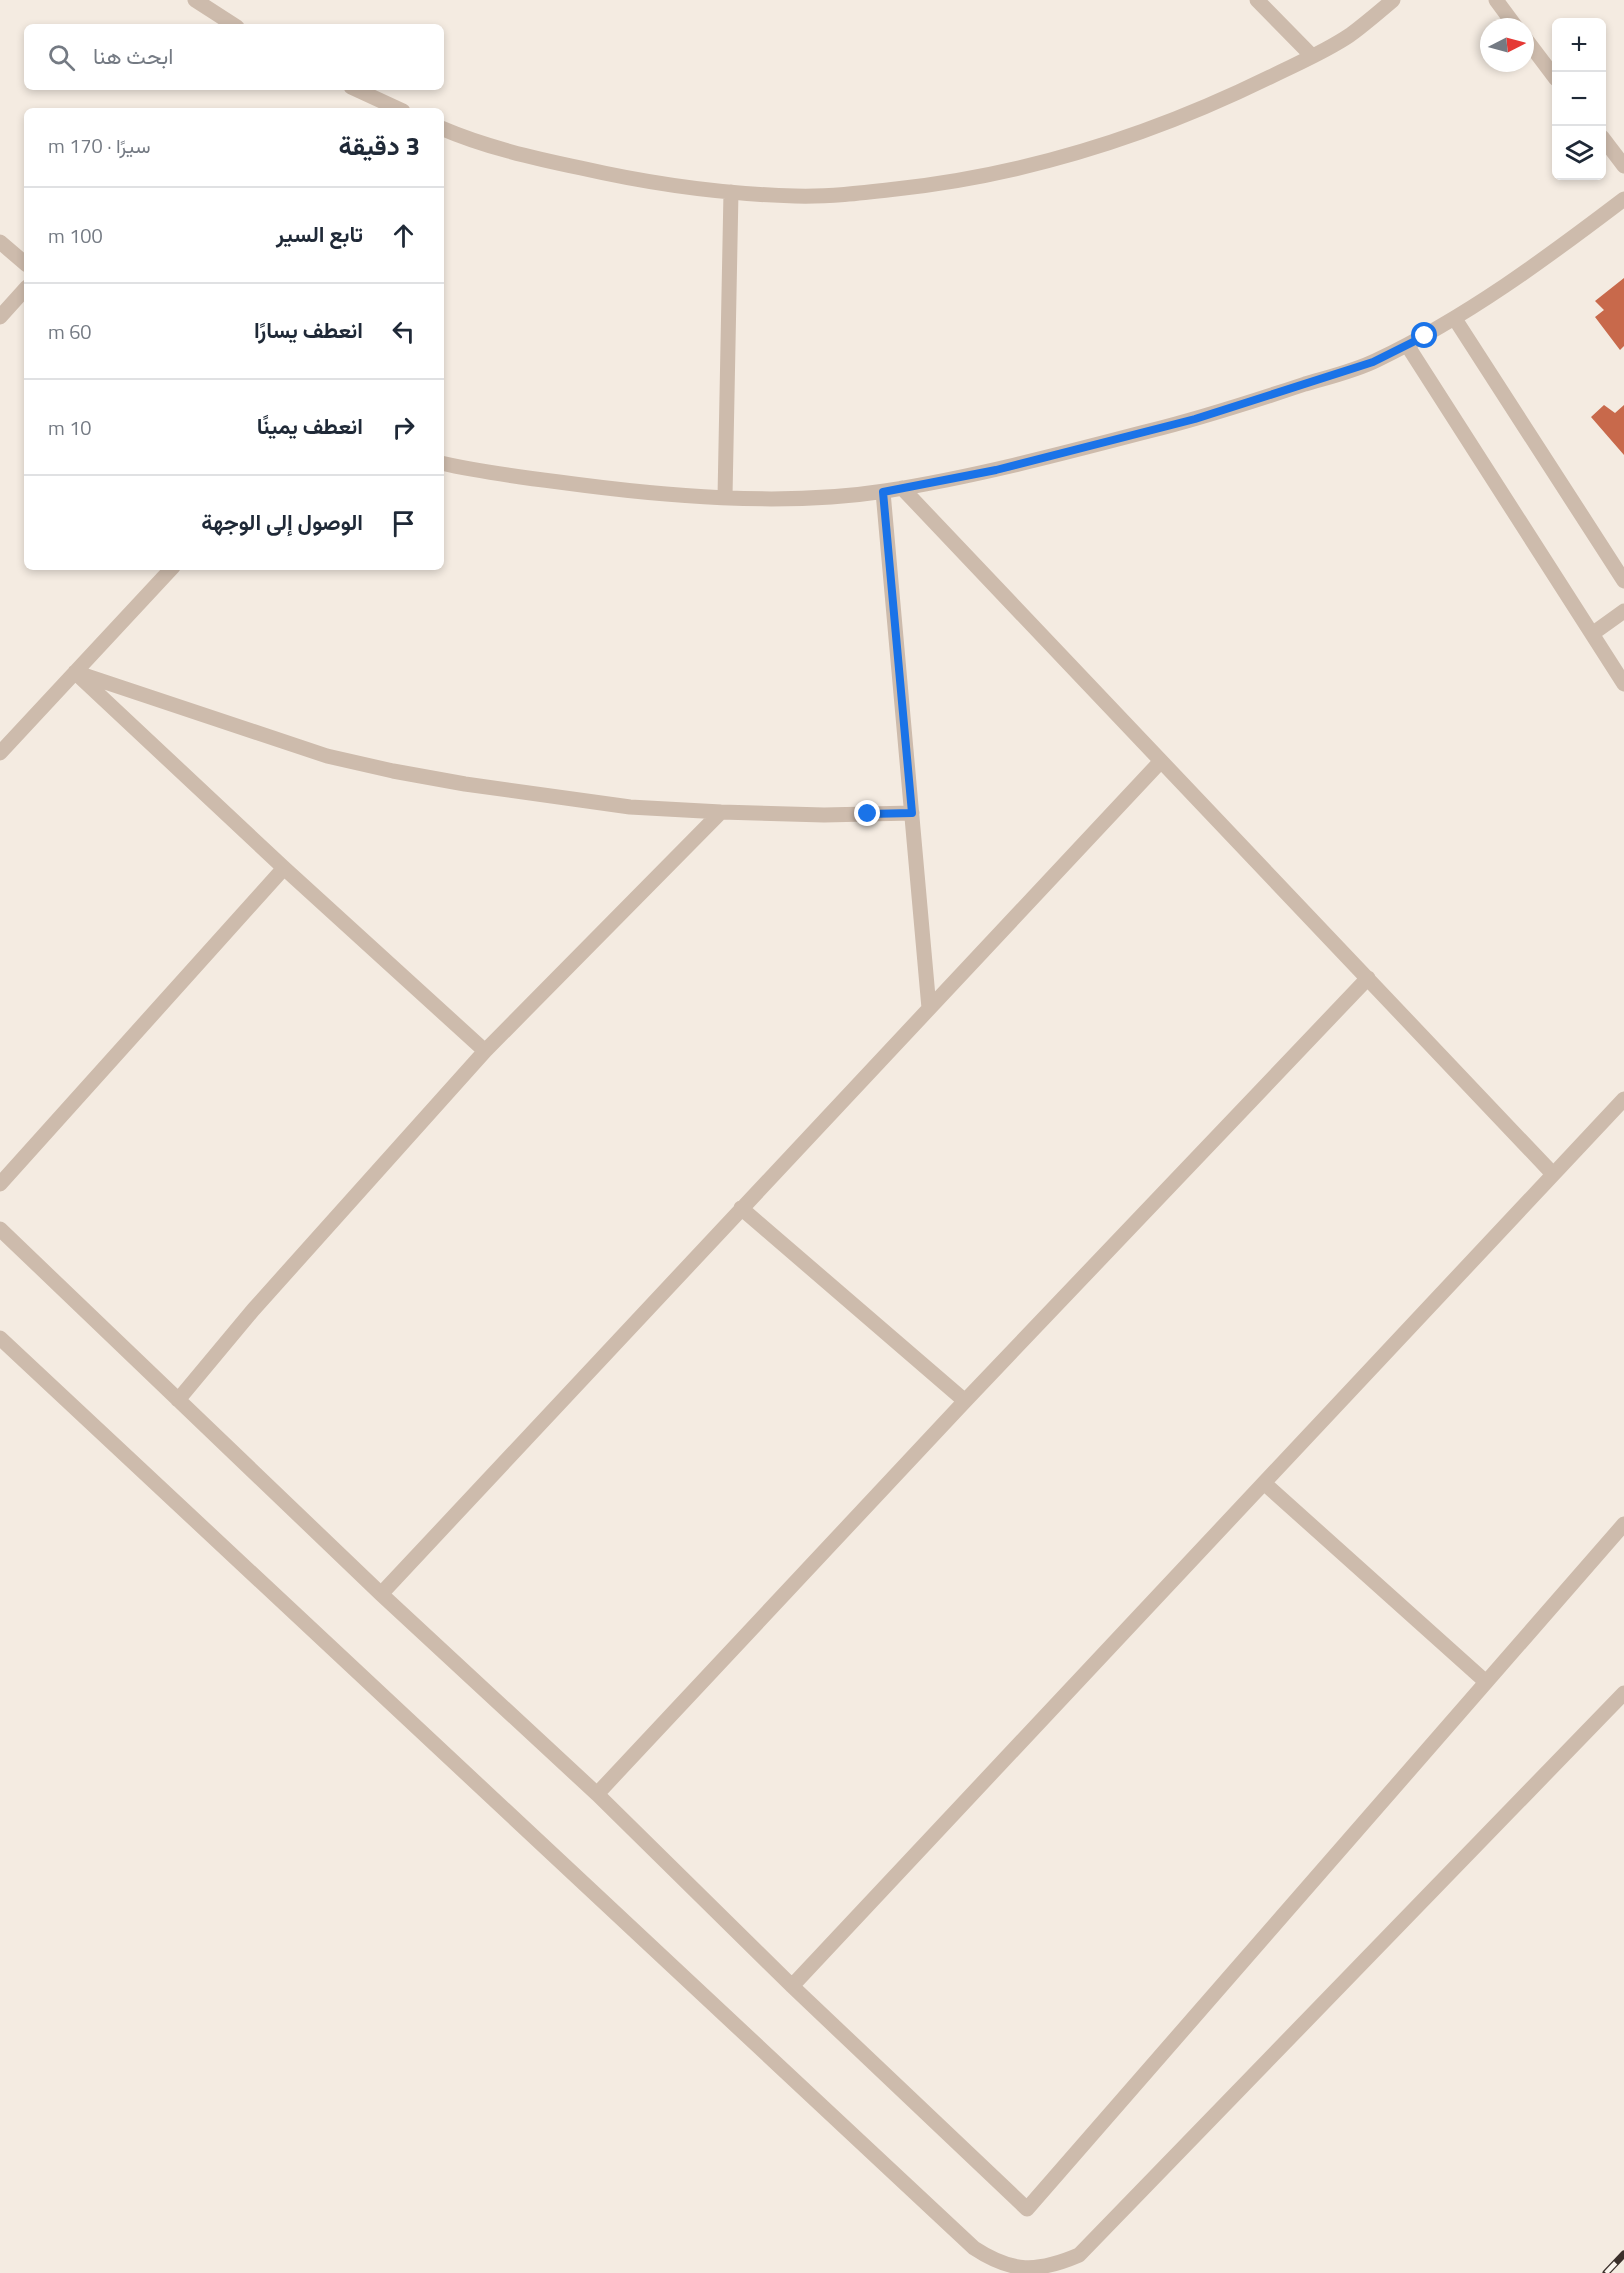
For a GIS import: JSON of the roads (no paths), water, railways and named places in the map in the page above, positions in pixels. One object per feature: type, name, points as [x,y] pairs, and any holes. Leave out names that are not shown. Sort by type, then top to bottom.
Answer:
[{"type":"street","points":[[195,0],[232,24]]},
{"type":"street","points":[[1257,0],[1312,56]]},
{"type":"street","points":[[444,129],[469,140],[547,161],[634,180],[731,192],[796,196],[853,194],[953,183],[1030,166],[1172,121],[1246,89],[1312,56],[1349,35],[1393,0]]},
{"type":"street","points":[[1496,0],[1509,18]]},
{"type":"street","points":[[1534,50],[1552,73]]},
{"type":"street","points":[[358,90],[396,108]]},
{"type":"street","points":[[1606,142],[1624,166]]},
{"type":"street","points":[[725,497],[731,192]]},
{"type":"street","points":[[444,464],[597,488],[725,497],[838,496],[883,492],[996,470],[1195,419],[1373,362],[1455,318],[1509,284],[1624,199]]},
{"type":"street","points":[[0,242],[24,262]]},
{"type":"street","points":[[0,317],[24,290]]},
{"type":"street","points":[[1455,318],[1624,581]]},
{"type":"street","points":[[1407,345],[1624,684]]},
{"type":"street","points":[[902,488],[1553,1174]]},
{"type":"street","points":[[883,492],[929,1008]]},
{"type":"street","points":[[0,753],[170,570]]},
{"type":"street","points":[[1592,634],[1624,611]]},
{"type":"street","points":[[75,672],[327,756],[393,771],[630,807],[824,815],[912,813]]},
{"type":"street","points":[[75,672],[284,868],[485,1051]]},
{"type":"street","points":[[381,1594],[1161,761]]},
{"type":"street","points":[[178,1400],[253,1310],[485,1051],[721,812]]},
{"type":"street","points":[[0,1184],[284,868]]},
{"type":"street","points":[[597,1794],[965,1401],[1368,978]]},
{"type":"street","points":[[792,1986],[1624,1099]]},
{"type":"street","points":[[741,1208],[965,1401]]},
{"type":"street","points":[[0,1229],[381,1594],[597,1794],[792,1986],[1027,2209],[1624,1524]]},
{"type":"street","points":[[0,1338],[974,2248],[992,2261],[1014,2270],[1036,2271],[1059,2266],[1079,2255],[1624,1693]]},
{"type":"street","points":[[1264,1483],[1486,1682]]},
{"type":"railway","points":[[1606,2273],[1624,2254]]}]
